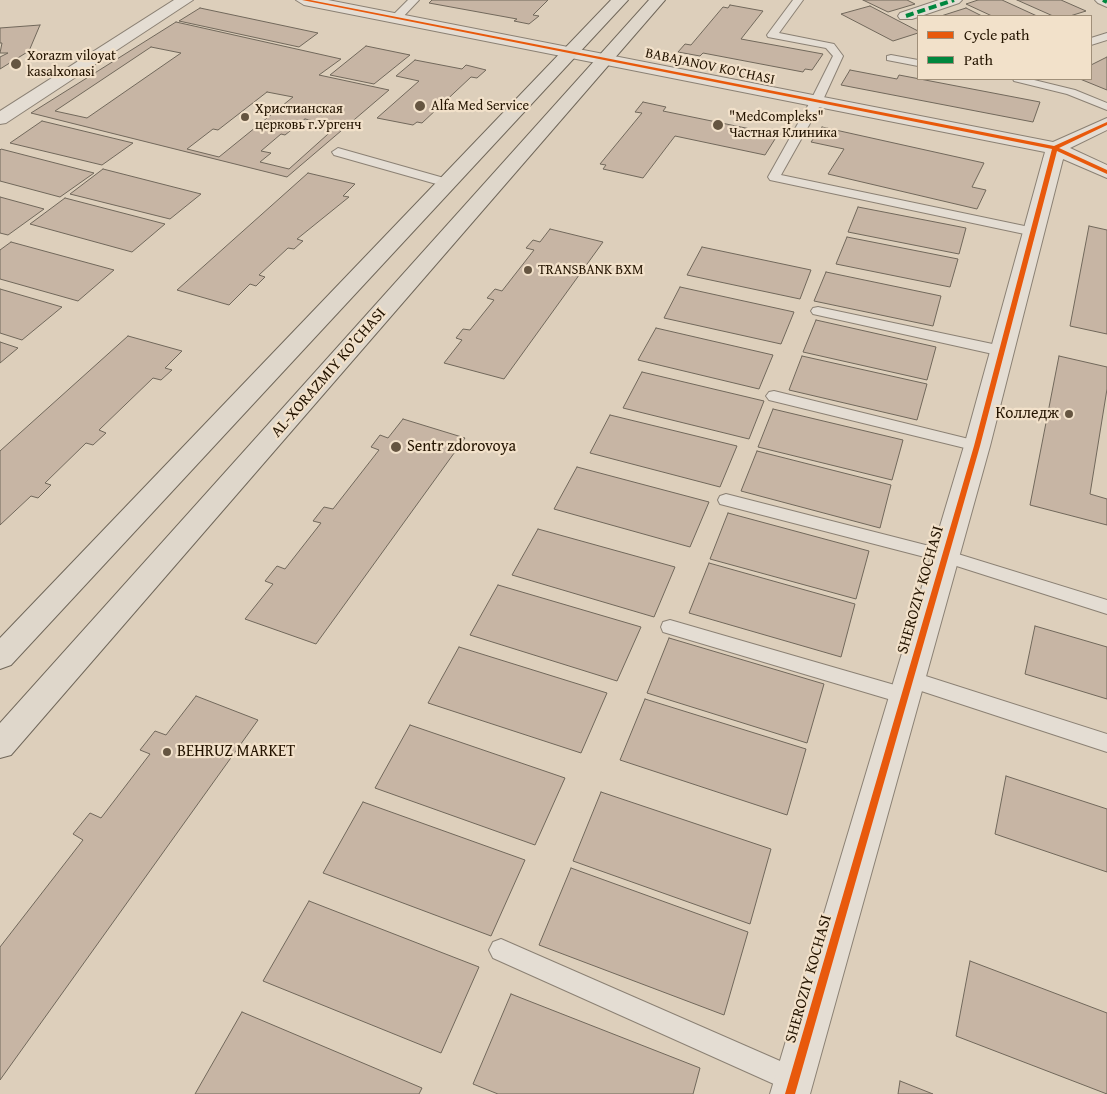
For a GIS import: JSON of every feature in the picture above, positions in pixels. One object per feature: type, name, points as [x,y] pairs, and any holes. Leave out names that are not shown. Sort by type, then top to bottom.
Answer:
[{"type":"main road","points":[[0,657],[620,0]]},
{"type":"main road","name":"AL-XORAZMIY KO’CHASI","points":[[0,745],[657,0]]},
{"type":"street","points":[[0,119],[185,0]]},
{"type":"street","name":"BABAJANOV KO'CHASI","points":[[304,0],[606,58],[816,102],[1054,153],[1107,172]]},
{"type":"street","points":[[906,16],[954,0]]},
{"type":"street","points":[[1103,0],[1107,2]]},
{"type":"street","points":[[1054,153],[1107,123]]},
{"type":"street","name":"SHEROZIY KOCHASI","points":[[792,1087],[977,446],[1054,153]]},
{"type":"lane","points":[[396,18],[414,0]]},
{"type":"lane","points":[[798,0],[772,35],[830,46],[838,56],[816,102],[774,176],[1034,232]]},
{"type":"lane","points":[[1092,42],[1107,36]]},
{"type":"lane","points":[[891,58],[917,63]]},
{"type":"lane","points":[[1022,80],[1072,92],[1107,107]]},
{"type":"lane","points":[[338,152],[447,183]]},
{"type":"lane","points":[[818,311],[1002,352]]},
{"type":"lane","points":[[774,396],[977,446]]},
{"type":"lane","points":[[726,500],[945,556],[1107,607]]},
{"type":"lane","points":[[670,627],[907,688],[1107,743]]},
{"type":"lane","points":[[500,950],[792,1087]]},
{"type":"building","points":[[432,0],[548,0],[533,15],[539,16],[529,24],[514,21],[517,19],[429,3]]},
{"type":"building","points":[[863,0],[907,0],[915,4],[888,12]]},
{"type":"building","points":[[978,0],[1002,0],[1035,15],[990,15],[966,4]]},
{"type":"building","points":[[1017,0],[1061,0],[1086,11],[1073,15],[1051,15]]},
{"type":"building","points":[[730,5],[763,11],[741,39],[823,54],[812,70],[805,69],[803,72],[703,53],[700,56],[678,52],[685,44],[691,45],[723,7],[728,8]]},
{"type":"building","points":[[870,6],[917,30],[917,33],[893,41],[841,14]]},
{"type":"building","points":[[200,8],[318,33],[299,47],[179,21]]},
{"type":"building","points":[[966,8],[980,15],[944,15]]},
{"type":"building","points":[[176,22],[341,59],[319,75],[389,90],[287,177],[31,113]]},
{"type":"building","points":[[40,25],[29,51],[0,69],[0,57],[8,53],[0,53],[2,43],[0,43],[0,28]]},
{"type":"building","points":[[366,46],[410,55],[374,84],[330,75]]},
{"type":"building","points":[[151,47],[181,53],[87,118],[55,111]]},
{"type":"building","points":[[1107,57],[1107,90],[1082,80],[1092,80],[1092,64]]},
{"type":"building","points":[[415,60],[462,69],[466,65],[486,70],[477,78],[471,77],[422,123],[417,122],[413,125],[377,118],[419,81],[396,76]]},
{"type":"building","points":[[850,70],[897,79],[899,75],[917,80],[1040,102],[1033,122],[841,85]]},
{"type":"building","points":[[267,92],[293,97],[219,157],[187,149],[213,129],[218,130]]},
{"type":"building","points":[[643,102],[666,107],[663,111],[770,133],[767,137],[775,139],[765,155],[675,136],[643,178],[603,169],[606,165],[600,164],[642,113],[635,112]]},
{"type":"building","points":[[305,119],[337,126],[289,169],[260,162],[271,153],[261,151],[281,134],[285,135]]},
{"type":"building","points":[[42,121],[133,143],[102,165],[10,143]]},
{"type":"building","points":[[822,127],[984,163],[972,187],[986,190],[977,209],[828,174],[844,149],[811,142]]},
{"type":"building","points":[[0,150],[94,173],[60,197],[0,181]]},
{"type":"building","points":[[103,169],[201,194],[170,219],[70,194]]},
{"type":"building","points":[[308,173],[355,184],[343,196],[349,197],[297,239],[303,241],[294,249],[288,248],[259,275],[265,277],[256,286],[250,284],[229,305],[177,290]]},
{"type":"building","points":[[0,197],[44,209],[8,235],[0,233]]},
{"type":"building","points":[[65,198],[165,224],[132,252],[30,224]]},
{"type":"building","points":[[858,207],[966,228],[959,254],[848,232]]},
{"type":"building","points":[[1089,226],[1107,230],[1107,334],[1070,326]]},
{"type":"building","points":[[550,229],[603,242],[504,379],[444,363],[462,340],[456,338],[463,329],[470,330],[494,300],[487,298],[495,289],[502,291],[534,250],[526,248],[533,240],[540,242]]},
{"type":"building","points":[[847,237],[958,259],[950,287],[836,264]]},
{"type":"building","points":[[11,242],[114,270],[78,301],[0,279],[0,250]]},
{"type":"building","points":[[702,247],[811,270],[800,299],[687,275]]},
{"type":"building","points":[[826,272],[941,296],[933,326],[814,301]]},
{"type":"building","points":[[680,287],[794,312],[781,344],[664,318]]},
{"type":"building","points":[[0,289],[62,307],[22,340],[0,333]]},
{"type":"building","points":[[816,320],[936,347],[927,380],[803,352]]},
{"type":"building","points":[[656,328],[773,355],[759,389],[638,360]]},
{"type":"building","points":[[128,336],[182,351],[165,368],[172,370],[161,380],[153,378],[99,430],[106,433],[93,445],[86,443],[45,483],[51,485],[38,498],[31,496],[0,525],[0,451]]},
{"type":"building","points":[[0,342],[18,348],[0,363]]},
{"type":"building","points":[[802,356],[927,384],[917,420],[789,390]]},
{"type":"building","points":[[1059,356],[1107,367],[1107,389],[1090,494],[1107,499],[1107,525],[1030,505]]},
{"type":"building","points":[[642,372],[764,401],[749,439],[623,408]]},
{"type":"building","points":[[773,409],[903,440],[892,480],[758,447]]},
{"type":"building","points":[[610,415],[737,446],[720,487],[590,453]]},
{"type":"building","points":[[403,419],[465,438],[316,644],[245,619],[273,584],[265,581],[277,566],[285,569],[321,523],[313,521],[324,507],[333,509],[379,450],[371,447],[380,435],[388,438]]},
{"type":"building","points":[[757,451],[891,485],[880,528],[741,491]]},
{"type":"building","points":[[577,467],[709,502],[690,547],[554,509]]},
{"type":"building","points":[[728,513],[869,551],[856,599],[710,559]]},
{"type":"building","points":[[538,529],[675,567],[654,617],[512,575]]},
{"type":"building","points":[[709,563],[855,604],[841,657],[689,613]]},
{"type":"building","points":[[498,585],[641,627],[617,681],[470,635]]},
{"type":"building","points":[[1035,626],[1107,647],[1107,699],[1025,674]]},
{"type":"building","points":[[669,638],[824,684],[807,743],[647,693]]},
{"type":"building","points":[[459,647],[607,693],[581,753],[428,703]]},
{"type":"building","points":[[196,696],[258,720],[0,1080],[0,947],[83,840],[73,834],[90,813],[101,818],[150,754],[140,750],[155,731],[166,735]]},
{"type":"building","points":[[645,699],[806,749],[787,815],[620,760]]},
{"type":"building","points":[[410,725],[565,778],[535,845],[375,788]]},
{"type":"building","points":[[1006,776],[1107,809],[1107,872],[995,834]]},
{"type":"building","points":[[601,792],[771,849],[750,924],[573,861]]},
{"type":"building","points":[[363,802],[525,860],[491,936],[323,873]]},
{"type":"building","points":[[571,868],[748,932],[724,1015],[539,945]]},
{"type":"building","points":[[309,901],[479,967],[441,1053],[263,981]]},
{"type":"building","points":[[970,961],[1107,1013],[1107,1094],[956,1036]]},
{"type":"building","points":[[511,994],[700,1068],[693,1094],[498,1094],[473,1084]]},
{"type":"building","points":[[242,1012],[422,1088],[419,1094],[195,1094]]},
{"type":"building","points":[[900,1081],[933,1094],[898,1094]]},
{"type":"marked path","points":[[906,16],[954,0]]},
{"type":"marked path","points":[[1103,0],[1107,2]]},
{"type":"cycle path","points":[[304,0],[1055,148],[1107,172]]},
{"type":"cycle path","points":[[790,1094],[977,446],[1055,148],[1107,123]]},
{"type":"place","name":"Xorazm viloyat kasalxonasi","points":[[16,64]]},
{"type":"place","name":"Alfa Med Service","points":[[420,106]]},
{"type":"place","name":"Христианская церковь г.Ургенч","points":[[245,117]]},
{"type":"place","name":"\"MedCompleks\" Частная Клиника","points":[[718,125]]},
{"type":"place","name":"TRANSBANK BXM","points":[[528,270]]},
{"type":"place","name":"Колледж","points":[[1069,414]]},
{"type":"place","name":"Sentr zdorovoya","points":[[396,447]]},
{"type":"place","name":"BEHRUZ MARKET","points":[[167,752]]}]
